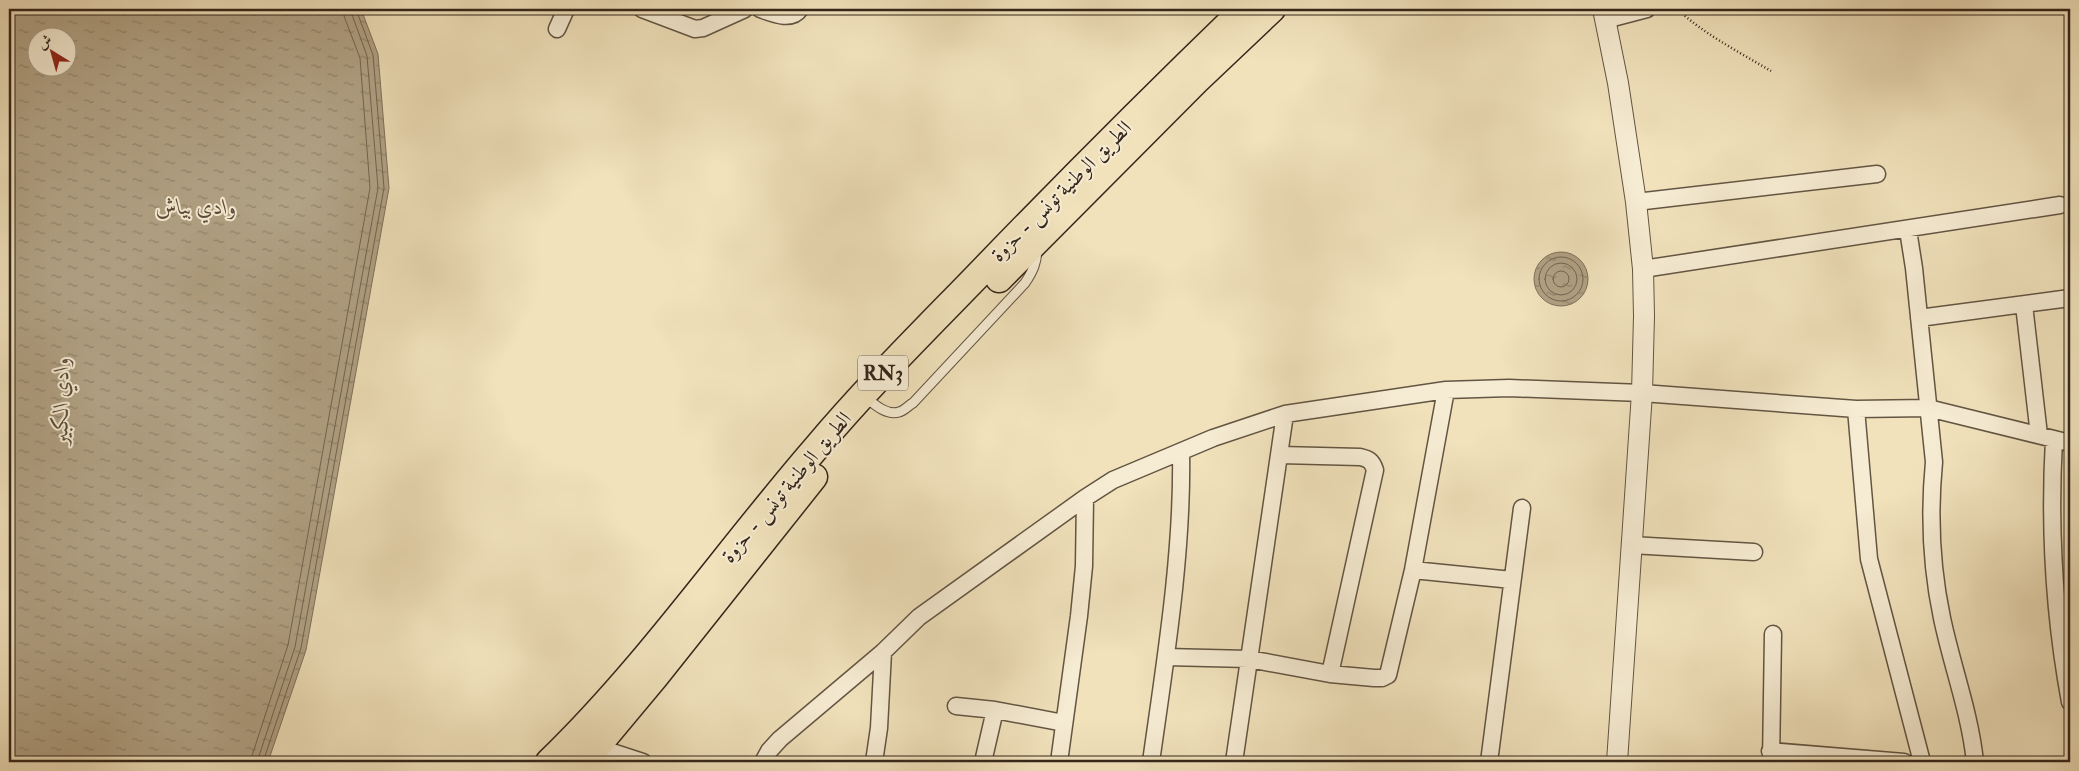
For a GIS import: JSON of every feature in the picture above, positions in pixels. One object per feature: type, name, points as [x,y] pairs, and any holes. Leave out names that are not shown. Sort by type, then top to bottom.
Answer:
[{"type":"main road","name":"الطريق الوطنية تونس - حزوة","points":[[549,762],[586,748],[638,667],[817,446],[917,362],[1037,241],[1086,178],[1244,9]]},
{"type":"main road","name":"الطريق الوطنية تونس - حزوة","points":[[870,401],[889,367],[1086,178],[1196,81],[1272,9]]},
{"type":"street","points":[[557,28],[566,9]]},
{"type":"street","points":[[642,9],[694,28],[703,28],[745,9]]},
{"type":"street","points":[[760,9],[777,15],[789,16],[796,14],[800,9]]},
{"type":"street","points":[[1617,762],[1642,393],[1644,316],[1643,269],[1636,202],[1618,83],[1604,14],[1648,9]]},
{"type":"street","points":[[1636,202],[1877,174]]},
{"type":"street","points":[[1643,269],[1908,230],[2060,205]]},
{"type":"street","points":[[1908,230],[1934,462],[1931,521],[1934,568],[1942,618],[1971,731],[1975,762]]},
{"type":"street","points":[[1919,318],[2070,298]]},
{"type":"street","points":[[2024,305],[2046,437],[2053,557],[2062,657],[2070,702]]},
{"type":"street","points":[[763,762],[769,751],[780,739],[884,652],[919,618],[1085,498],[1113,480],[1213,438],[1284,414],[1446,390],[1509,388],[1642,393],[1856,409],[1928,408],[2070,443]]},
{"type":"street","points":[[1166,657],[1249,659],[1330,674],[1382,678],[1388,675],[1413,570],[1446,390]]},
{"type":"street","points":[[1856,409],[1869,559],[1922,762]]},
{"type":"street","points":[[1234,762],[1280,455],[1284,414]]},
{"type":"street","points":[[1151,762],[1166,657],[1180,511],[1182,452]]},
{"type":"street","points":[[1280,455],[1360,457],[1368,459],[1373,464],[1375,470],[1330,674]]},
{"type":"street","points":[[1059,762],[1082,583],[1085,498]]},
{"type":"street","points":[[1489,762],[1522,508]]},
{"type":"street","points":[[1631,544],[1754,552]]},
{"type":"street","points":[[1413,570],[1512,580]]},
{"type":"street","points":[[1773,634],[1771,757],[1904,762]]},
{"type":"street","points":[[874,762],[879,728],[884,652]]},
{"type":"street","points":[[956,706],[995,710],[1064,722]]},
{"type":"street","points":[[983,762],[995,710]]},
{"type":"street","points":[[586,748],[643,762]]},
{"type":"path","points":[[1677,9],[1689,20],[1719,40],[1771,71]]},
{"type":"water","name":"وادي بياش","points":[[9,9],[361,9],[378,54],[389,188],[306,650],[268,762],[9,762]]},
{"type":"water","points":[[1556,252],[1566,252],[1576,256],[1584,264],[1588,279],[1584,294],[1576,302],[1566,306],[1556,306],[1546,302],[1538,294],[1534,284],[1534,274],[1538,264],[1546,256]]},
{"type":"water label","name":"وادي الكبير","points":[[60,401]]}]
